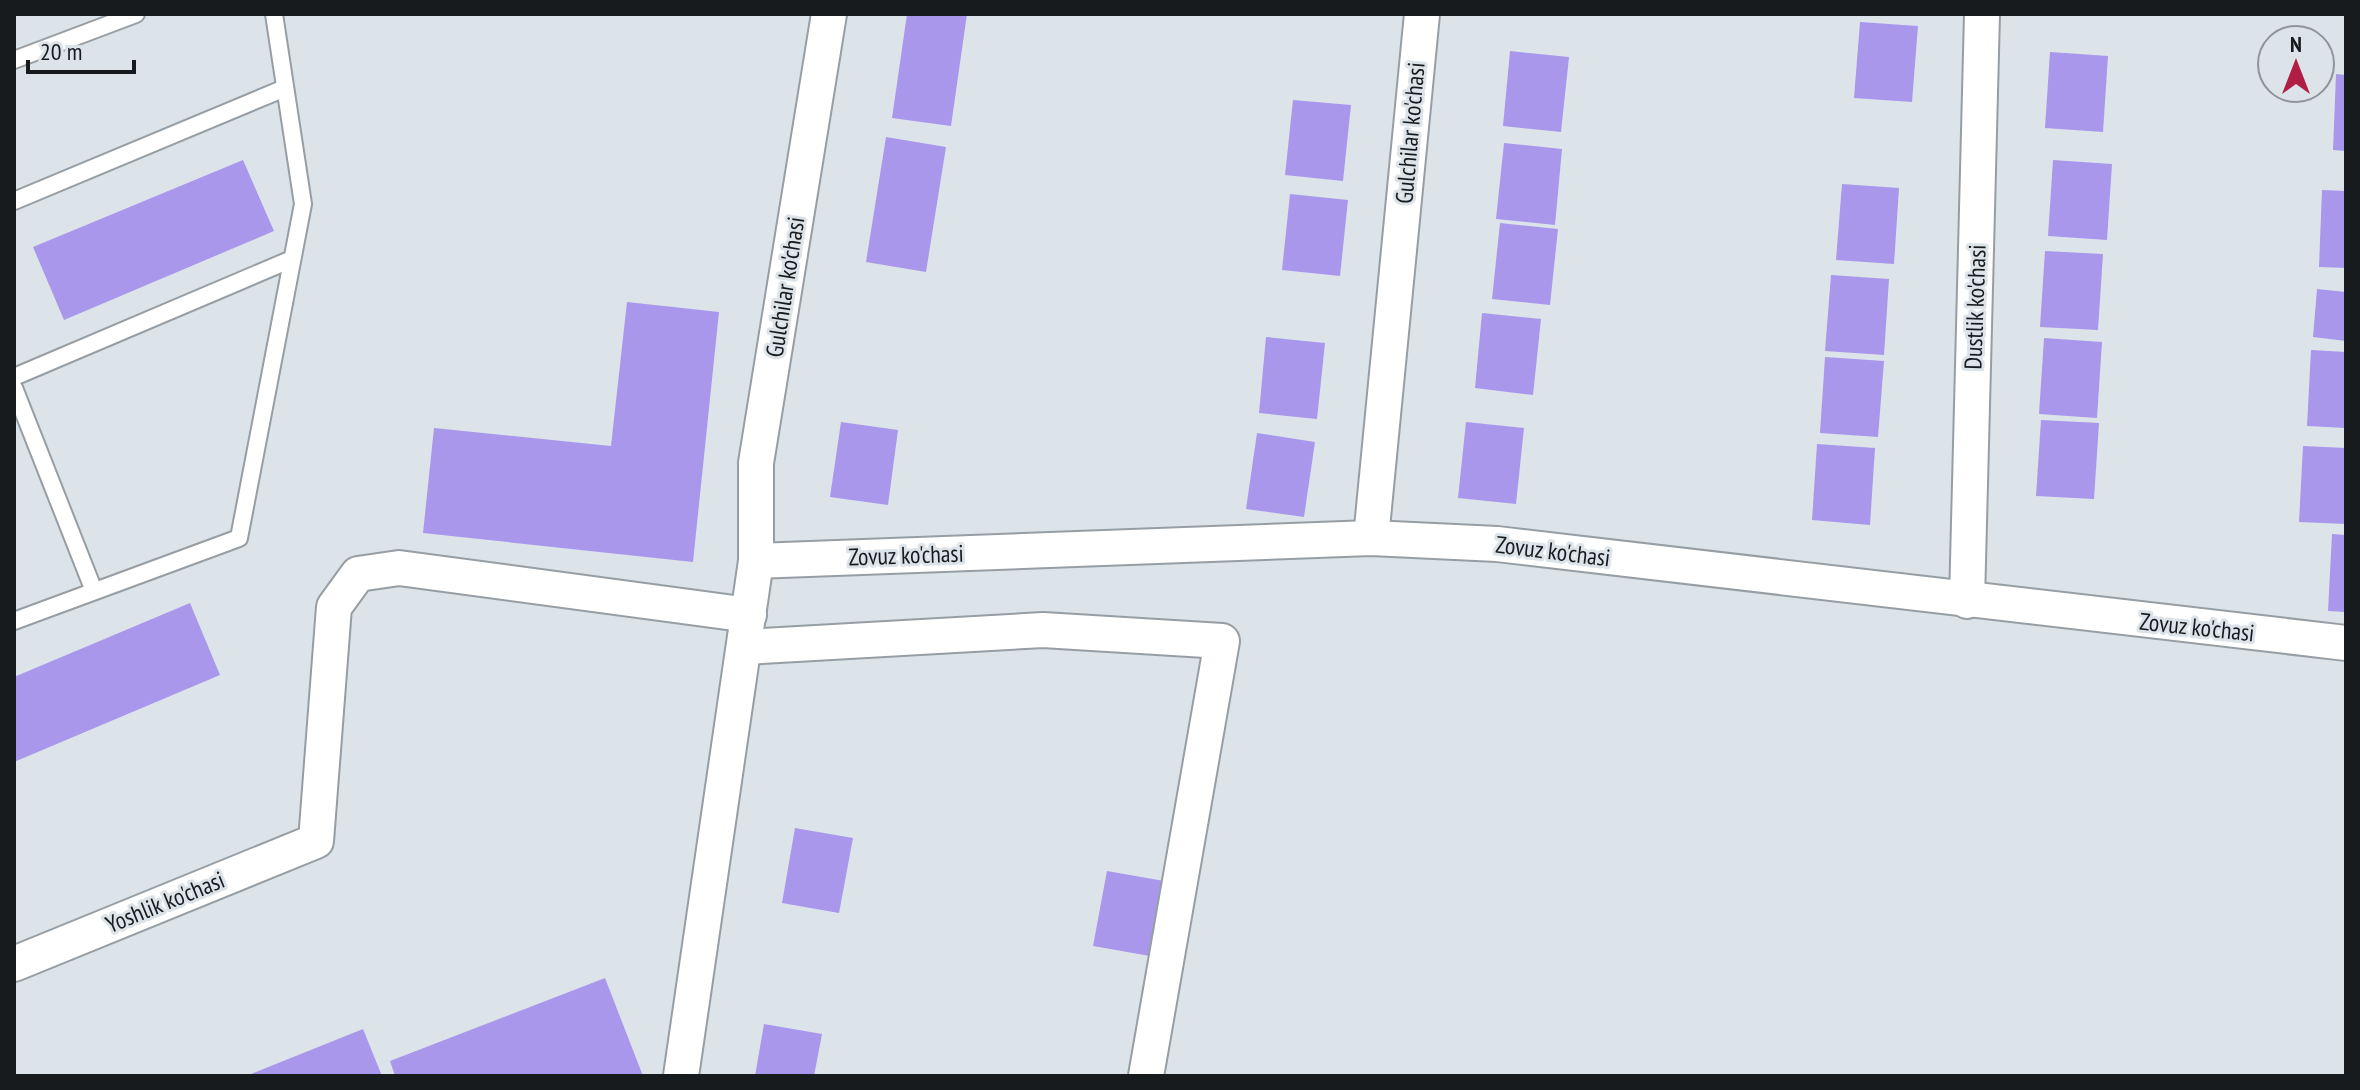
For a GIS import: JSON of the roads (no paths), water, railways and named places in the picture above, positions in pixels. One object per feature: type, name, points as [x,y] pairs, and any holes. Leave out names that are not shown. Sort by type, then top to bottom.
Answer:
[{"type":"street","name":"Gulchilar ko'chasi","points":[[681,1076],[756,561],[756,463],[829,14]]},
{"type":"street","name":"Gulchilar ko'chasi","points":[[1371,538],[1422,14]]},
{"type":"street","name":"Dustlik ko'chasi","points":[[1967,601],[1982,14]]},
{"type":"street","name":"Zovuz ko'chasi","points":[[756,561],[1371,538],[1497,544],[2346,643]]},
{"type":"street","name":"Yoshlik ko'chasi","points":[[14,964],[316,841],[334,607],[358,574],[399,568],[746,631]]},
{"type":"street","points":[[746,631],[1043,630],[1222,641],[1146,1076]]},
{"type":"lane","points":[[14,60],[136,14]]},
{"type":"lane","points":[[14,621],[239,538],[303,204],[274,14]]},
{"type":"lane","points":[[14,201],[285,88]]},
{"type":"lane","points":[[14,377],[292,259]]},
{"type":"lane","points":[[14,388],[94,591]]}]
